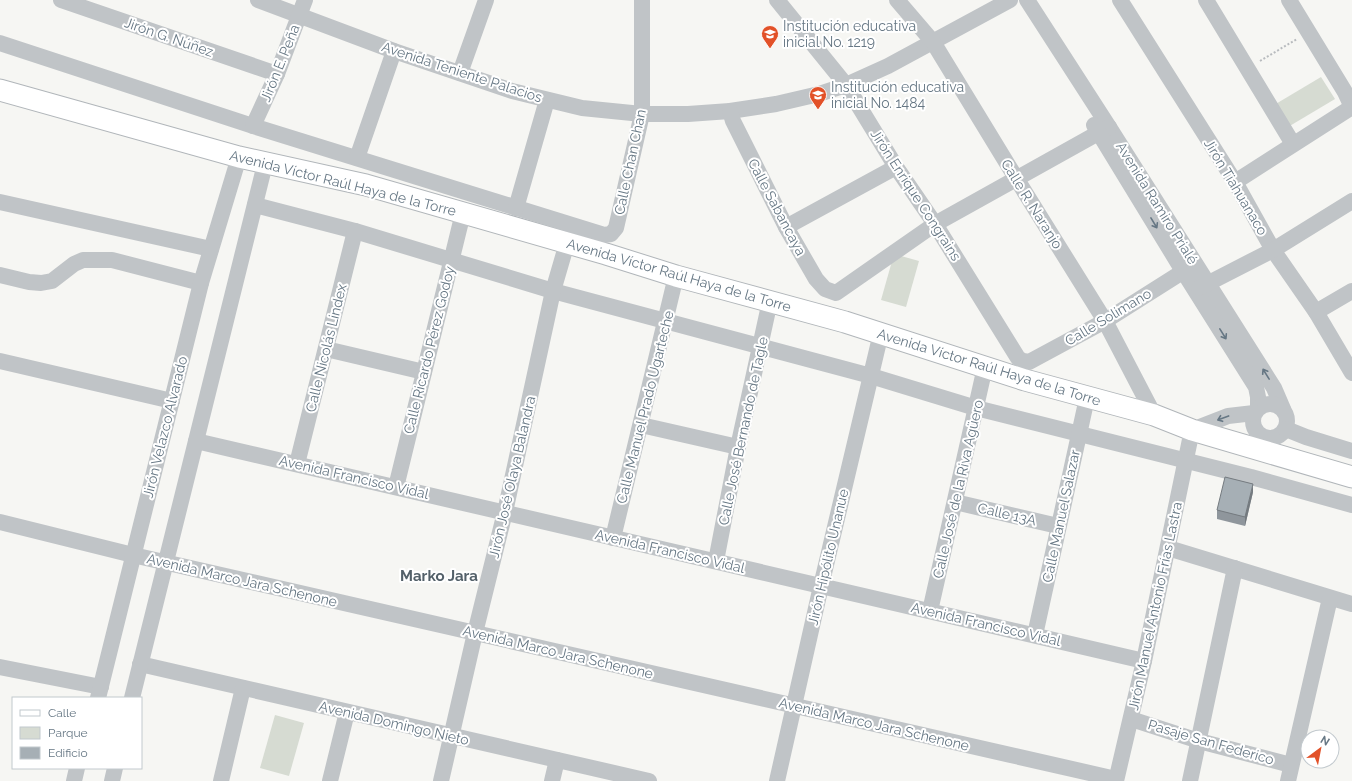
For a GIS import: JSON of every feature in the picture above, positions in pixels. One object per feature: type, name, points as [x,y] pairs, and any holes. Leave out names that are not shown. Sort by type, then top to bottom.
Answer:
[{"type":"main road","name":"Avenida Víctor Raúl Haya de la Torre","points":[[0,90],[265,164],[366,186],[567,243],[676,276],[846,322],[1087,398],[1154,415],[1192,430],[1253,423],[1275,455],[1352,477]]},
{"type":"street","name":"Jirón G. Núñez","points":[[62,0],[277,74]]},
{"type":"street","name":"Avenida Teniente Palacios","points":[[258,0],[394,51],[512,91],[582,108],[642,114],[688,114],[730,111],[776,104],[819,94],[846,85],[888,66],[1010,0]]},
{"type":"street","name":"Jirón E. Peña","points":[[253,126],[277,74],[304,0]]},
{"type":"street","points":[[460,73],[486,0]]},
{"type":"street","name":"Calle Chan Chan","points":[[516,208],[604,235],[611,234],[616,228],[642,114],[642,0]]},
{"type":"street","name":"Jirón Enrique Congrains","points":[[778,0],[846,85],[896,167],[935,224],[1018,358]]},
{"type":"street","name":"Calle R. Naranjo","points":[[897,0],[933,42],[1105,321],[1154,415]]},
{"type":"street","name":"Avenida Ramiro Prialé","points":[[1015,0],[1104,130]]},
{"type":"street","name":"Avenida Ramiro Prialé","points":[[1027,0],[1104,130],[1189,268],[1274,388],[1287,415],[1288,422],[1284,431]]},
{"type":"street","name":"Jirón Tiahuanaco","points":[[1120,0],[1234,182],[1273,250],[1316,312],[1352,373]]},
{"type":"street","points":[[1206,0],[1293,144]]},
{"type":"street","points":[[1234,182],[1352,107],[1348,90],[1289,0]]},
{"type":"street","points":[[0,43],[253,126],[516,208],[547,100]]},
{"type":"street","points":[[357,158],[394,51]]},
{"type":"street","name":"Calle Sabancaya","points":[[730,111],[733,121],[786,227],[816,279],[825,289],[836,293],[935,224]]},
{"type":"street","points":[[935,224],[1104,130]]},
{"type":"street","name":"Jirón Velazco Alvarado","points":[[99,693],[201,283],[239,157]]},
{"type":"street","points":[[132,697],[265,164]]},
{"type":"street","points":[[786,227],[896,167]]},
{"type":"street","points":[[1202,286],[1273,250],[1352,201]]},
{"type":"street","points":[[0,202],[211,249]]},
{"type":"street","points":[[255,204],[355,231],[553,291],[871,376],[976,408],[1186,460],[1352,505]]},
{"type":"street","name":"Calle Ricardo Pérez Godoy","points":[[396,487],[463,213]]},
{"type":"street","name":"Calle Nicolás Lindex","points":[[297,464],[355,231]]},
{"type":"street","name":"Jirón José Olaya Balandra","points":[[442,781],[474,633],[505,512],[553,291],[567,243]]},
{"type":"street","points":[[0,275],[29,282],[42,283],[52,281],[69,267],[83,260],[112,260],[201,283]]},
{"type":"street","name":"Calle Solimano","points":[[1018,358],[1029,362],[1105,321],[1189,268]]},
{"type":"street","name":"Calle Manuel Prado Ugarteche","points":[[613,538],[676,276]]},
{"type":"street","name":"Avenida Ramiro Prialé","points":[[1202,286],[1256,387],[1258,396],[1253,423]]},
{"type":"street","points":[[1316,312],[1352,291]]},
{"type":"street","name":"Calle José Bernando de Tagle","points":[[716,562],[738,447],[770,302]]},
{"type":"street","name":"Jirón Hipólito Unanue","points":[[777,781],[821,586],[881,333]]},
{"type":"street","points":[[326,349],[424,372]]},
{"type":"street","points":[[0,361],[172,402]]},
{"type":"street","name":"Calle José de la Riva Agüero","points":[[930,611],[985,367]]},
{"type":"street","name":"Calle Manuel Salazar","points":[[1035,635],[1087,398]]},
{"type":"street","points":[[1253,423],[1264,404],[1271,403],[1278,405],[1283,409]]},
{"type":"street","points":[[1192,430],[1228,416],[1253,423]]},
{"type":"street","points":[[1253,423],[1257,432],[1262,436],[1269,438],[1276,437],[1284,431]]},
{"type":"street","points":[[641,425],[738,447]]},
{"type":"street","name":"Jirón Manuel Antonio Frías Lastra","points":[[1116,780],[1144,661],[1192,430]]},
{"type":"street","points":[[1284,431],[1352,451]]},
{"type":"street","points":[[1275,455],[1284,431]]},
{"type":"street","name":"Avenida Francisco Vidal","points":[[196,440],[1144,661]]},
{"type":"street","name":"Calle 13A","points":[[955,502],[1058,526]]},
{"type":"street","name":"Avenida Marco Jara Schenone","points":[[0,522],[133,555],[1116,780]]},
{"type":"street","points":[[1168,548],[1352,604]]},
{"type":"street","points":[[1190,781],[1235,568]]},
{"type":"street","points":[[1288,781],[1330,598]]},
{"type":"street","name":"Avenida Domingo Nieto","points":[[140,664],[649,781]]},
{"type":"street","points":[[0,667],[99,693]]},
{"type":"street","points":[[220,781],[243,688]]},
{"type":"street","points":[[330,781],[347,712]]},
{"type":"street","name":"Pasaje San Federico","points":[[1131,719],[1199,741],[1291,765]]},
{"type":"street","points":[[552,781],[557,760]]},
{"type":"street","points":[[74,781],[77,769]]},
{"type":"street","points":[[112,781],[115,769]]},
{"type":"path","points":[[1248,68],[1309,32]]},
{"type":"green space","points":[[1321,77],[1335,99],[1288,127],[1274,105]]},
{"type":"green space","points":[[894,254],[919,261],[906,307],[881,300]]},
{"type":"green space","points":[[275,715],[304,723],[289,776],[260,768]]},
{"type":"building","points":[[1225,477],[1253,484],[1245,517],[1217,510]]},
{"type":"place","name":"Institución educativa inicial No. 1219","points":[[770,49]]},
{"type":"place","name":"Institución educativa inicial No. 1484","points":[[818,110]]},
{"type":"district","name":"Marko Jara","points":[[439,576]]}]
